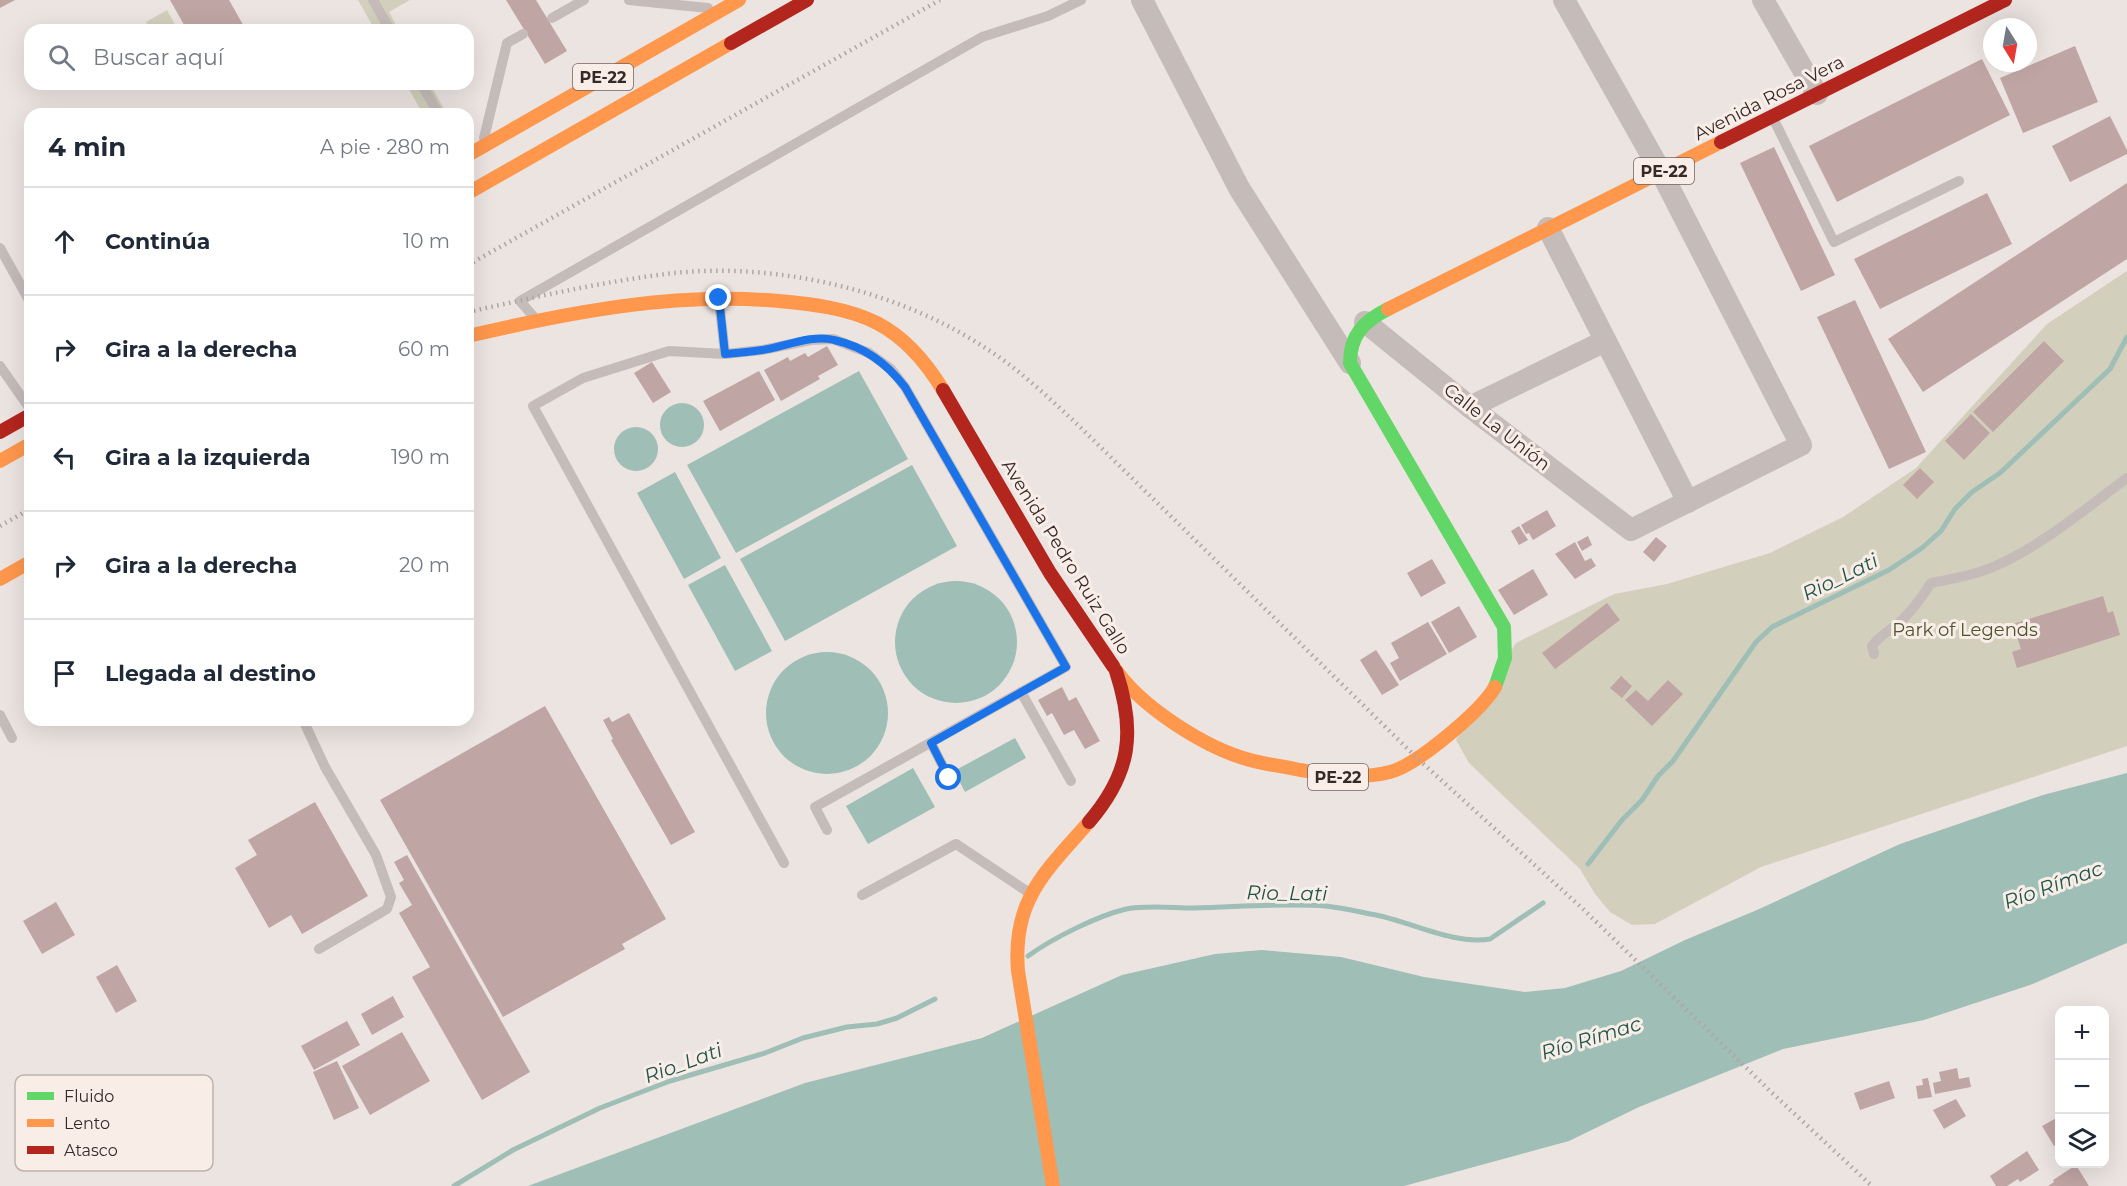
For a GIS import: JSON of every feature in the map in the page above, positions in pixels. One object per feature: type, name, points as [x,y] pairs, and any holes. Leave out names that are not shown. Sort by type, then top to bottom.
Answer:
[{"type":"main road","name":"PE-22","points":[[474,152],[739,0]]},
{"type":"main road","points":[[474,191],[807,0]]},
{"type":"main road","name":"Avenida Rosa Vera","points":[[1365,322],[2005,0]]},
{"type":"main road","name":"Avenida Pedro Ruiz Gallo","points":[[474,335],[564,314],[639,302],[719,298],[777,300],[840,310],[877,323],[907,343],[938,380],[1050,573],[1116,671],[1146,702],[1203,741],[1249,759],[1347,778],[1380,775],[1418,759],[1476,711],[1491,695],[1503,674],[1506,639],[1504,627],[1350,363]]},
{"type":"main road","points":[[1350,363],[1351,342],[1365,322]]},
{"type":"main road","points":[[0,432],[24,418]]},
{"type":"main road","points":[[0,461],[24,447]]},
{"type":"main road","points":[[0,579],[24,565]]},
{"type":"main road","points":[[1053,1186],[1017,964],[1017,942],[1024,910],[1031,894],[1041,878],[1108,798],[1122,769],[1128,738],[1128,721],[1126,704],[1116,671]]},
{"type":"street","points":[[1142,0],[1239,188],[1350,363]]},
{"type":"street","points":[[1548,228],[1688,502],[1801,445],[1661,172],[1564,0]]},
{"type":"street","points":[[1763,0],[1817,94]]},
{"type":"street","name":"Calle La Unión","points":[[1365,322],[1631,530],[1688,502]]},
{"type":"street","points":[[1470,406],[1605,341]]},
{"type":"lane","points":[[373,0],[387,24]]},
{"type":"lane","points":[[552,18],[584,0]]},
{"type":"lane","points":[[629,0],[723,9]]},
{"type":"lane","points":[[536,320],[520,301],[982,37],[1048,16],[1081,0]]},
{"type":"lane","points":[[482,147],[507,43],[524,34]]},
{"type":"lane","points":[[425,90],[435,108]]},
{"type":"lane","points":[[1772,117],[1834,242],[1959,181]]},
{"type":"lane","points":[[0,248],[24,291]]},
{"type":"lane","points":[[719,298],[725,354]]},
{"type":"lane","points":[[784,863],[534,406],[583,378],[669,351],[725,354],[762,350],[811,340],[833,339],[869,353],[891,369],[916,405],[1066,667],[815,807],[827,830]]},
{"type":"lane","points":[[0,366],[24,400]]},
{"type":"lane","points":[[1874,654],[1872,646],[1878,638],[1900,622],[1916,606],[1931,583],[1992,567],[2012,557],[2056,531],[2127,478]]},
{"type":"lane","points":[[1021,693],[1071,781]]},
{"type":"lane","points":[[0,715],[12,738]]},
{"type":"lane","points":[[306,726],[325,767],[376,855],[391,897],[387,909],[319,949]]},
{"type":"lane","points":[[931,743],[949,778]]},
{"type":"lane","points":[[862,895],[956,844],[1031,894]]},
{"type":"green space","points":[[358,0],[410,0],[389,12],[396,24],[372,24]]},
{"type":"green space","points":[[167,10],[175,24],[147,24],[146,22]]},
{"type":"green space","points":[[409,90],[433,90],[444,108],[420,108]]},
{"type":"green space","name":"Park of Legends","points":[[2127,271],[2127,746],[1761,867],[1655,924],[1632,925],[1610,912],[1595,894],[1580,869],[1469,763],[1456,740],[1516,643],[1614,594],[1667,584],[1770,553],[1843,517],[1916,468],[2047,324]]},
{"type":"water","points":[[859,371],[908,459],[736,553],[687,465]]},
{"type":"water","points":[[682,403],[698,409],[704,425],[698,441],[682,447],[666,441],[660,425],[666,409]]},
{"type":"water","points":[[636,427],[652,433],[658,449],[652,465],[636,471],[620,465],[614,449],[620,433]]},
{"type":"water","points":[[912,465],[957,546],[785,641],[740,559]]},
{"type":"water","points":[[675,472],[721,558],[684,579],[637,493]]},
{"type":"water","points":[[725,565],[772,651],[735,671],[688,585]]},
{"type":"water","points":[[956,581],[979,586],[990,591],[999,599],[1007,608],[1012,619],[1017,642],[1012,665],[1007,676],[999,685],[990,693],[979,698],[956,703],[933,698],[922,693],[913,685],[905,676],[900,665],[895,642],[900,619],[905,608],[913,599],[922,591],[933,586]]},
{"type":"water","points":[[827,652],[850,657],[861,662],[870,670],[878,679],[883,690],[888,713],[883,736],[878,747],[870,756],[861,764],[850,769],[827,774],[804,769],[793,764],[784,756],[776,747],[771,736],[766,713],[771,690],[776,679],[784,670],[793,662],[804,657]]},
{"type":"water","points":[[1015,738],[1026,758],[965,792],[954,771]]},
{"type":"water","points":[[913,768],[935,807],[868,844],[846,806]]},
{"type":"water","name":"Río Rímac","points":[[2127,773],[2127,943],[2030,985],[1924,1020],[1783,1049],[1639,1107],[1569,1141],[1404,1186],[528,1186],[805,1083],[982,1038],[1122,975],[1215,954],[1262,950],[1341,957],[1424,977],[1525,992],[1565,988],[1621,971],[1900,844],[2043,795]]},
{"type":"building","points":[[0,0],[15,0],[0,8]]},
{"type":"building","points":[[170,0],[229,0],[243,24],[184,24]]},
{"type":"building","points":[[506,0],[536,0],[567,51],[545,64]]},
{"type":"building","points":[[2075,46],[2098,102],[2023,133],[2000,78],[2014,72],[2037,72],[2037,62]]},
{"type":"building","points":[[1982,59],[1983,72],[1988,72],[2010,115],[1837,202],[1809,146]]},
{"type":"building","points":[[2110,116],[2127,154],[2070,182],[2052,146]]},
{"type":"building","points":[[1774,147],[1835,275],[1801,291],[1740,163]]},
{"type":"building","points":[[2127,183],[2127,259],[1923,392],[1888,339]]},
{"type":"building","points":[[1987,193],[2012,244],[1880,309],[1854,259]]},
{"type":"building","points":[[1855,300],[1926,452],[1889,469],[1817,317]]},
{"type":"building","points":[[2044,341],[2064,361],[1993,432],[1973,412]]},
{"type":"building","points":[[827,346],[838,365],[818,376],[820,379],[781,401],[764,370],[788,357],[790,361],[805,353],[808,357]]},
{"type":"building","points":[[652,362],[671,392],[653,403],[634,373]]},
{"type":"building","points":[[759,371],[775,400],[720,431],[703,401]]},
{"type":"building","points":[[1971,414],[1990,433],[1964,460],[1945,441]]},
{"type":"building","points":[[1920,468],[1934,482],[1917,499],[1903,485]]},
{"type":"building","points":[[1547,510],[1556,526],[1533,540],[1521,525]]},
{"type":"building","points":[[1519,526],[1528,540],[1519,545],[1511,531]]},
{"type":"building","points":[[1588,536],[1592,545],[1582,551],[1577,542]]},
{"type":"building","points":[[1656,537],[1667,546],[1654,562],[1643,552]]},
{"type":"building","points":[[1575,542],[1585,561],[1591,558],[1596,566],[1575,579],[1555,554]]},
{"type":"building","points":[[1432,559],[1446,583],[1421,597],[1407,573]]},
{"type":"building","points":[[1533,569],[1548,595],[1514,615],[1498,590]]},
{"type":"building","points":[[2103,596],[2108,613],[2113,611],[2120,635],[2017,668],[2012,652],[2021,649],[2013,624]]},
{"type":"building","points":[[1607,603],[1620,620],[1555,669],[1542,653]]},
{"type":"building","points":[[1459,606],[1477,637],[1449,653],[1431,622]]},
{"type":"building","points":[[1428,622],[1447,654],[1400,681],[1390,663],[1399,658],[1391,643]]},
{"type":"building","points":[[1376,650],[1399,685],[1382,695],[1360,660]]},
{"type":"building","points":[[1621,676],[1632,686],[1622,698],[1610,688]]},
{"type":"building","points":[[1668,680],[1683,694],[1652,726],[1625,700],[1636,690],[1648,701]]},
{"type":"building","points":[[1062,687],[1069,701],[1076,697],[1100,741],[1085,749],[1074,730],[1064,735],[1052,713],[1047,716],[1038,700]]},
{"type":"building","points":[[545,706],[666,919],[622,944],[625,949],[503,1017],[380,800]]},
{"type":"building","points":[[629,713],[695,832],[671,845],[611,740],[613,739],[603,720],[609,717],[612,722]]},
{"type":"building","points":[[315,802],[368,896],[302,934],[291,915],[269,928],[235,868],[257,855],[248,840]]},
{"type":"building","points":[[407,855],[530,1072],[482,1100],[412,977],[430,967],[399,913],[412,905],[399,883],[404,880],[394,862]]},
{"type":"building","points":[[56,902],[75,935],[42,954],[23,921]]},
{"type":"building","points":[[117,965],[137,1001],[116,1013],[96,977]]},
{"type":"building","points":[[393,996],[404,1017],[372,1035],[361,1014]]},
{"type":"building","points":[[347,1021],[360,1045],[314,1070],[301,1046]]},
{"type":"building","points":[[402,1032],[430,1081],[370,1115],[342,1066]]},
{"type":"building","points":[[337,1061],[359,1108],[334,1120],[313,1072]]},
{"type":"building","points":[[1957,1068],[1959,1079],[1969,1077],[1971,1087],[1935,1094],[1933,1083],[1941,1081],[1939,1072]]},
{"type":"building","points":[[1928,1078],[1932,1097],[1918,1099],[1916,1086],[1923,1085],[1922,1079]]},
{"type":"building","points":[[1889,1081],[1895,1098],[1860,1110],[1854,1093]]},
{"type":"building","points":[[1956,1099],[1966,1116],[1944,1129],[1933,1110]]},
{"type":"building","points":[[2055,1119],[2055,1146],[2054,1146],[2042,1126]]},
{"type":"building","points":[[2027,1151],[2039,1170],[2020,1182],[2018,1179],[2007,1186],[1996,1186],[1990,1176]]},
{"type":"building","points":[[2071,1168],[2078,1168],[2089,1186],[2048,1186],[2054,1182],[2053,1180]]},
{"type":"waterway","name":"Rio_Lati","points":[[1588,864],[1622,820],[1642,800],[1658,776],[1673,761],[1756,642],[1772,627],[1889,570],[1922,548],[1941,531],[1955,509],[1972,492],[2000,473],[2110,369],[2127,337]]},
{"type":"waterway","name":"Rio_Lati","points":[[1028,956],[1089,922],[1114,912],[1134,908],[1326,906],[1389,918],[1447,936],[1476,940],[1490,939],[1543,903]]},
{"type":"waterway","name":"Rio_Lati","points":[[454,1186],[513,1150],[600,1108],[670,1081],[765,1053],[803,1038],[897,1018],[935,999]]},
{"type":"railway","points":[[474,262],[940,0]]},
{"type":"railway","points":[[474,311],[648,276],[714,271],[755,272],[837,285],[877,297],[916,311],[987,349],[1023,375],[1078,425],[1418,759],[1583,909],[1769,1090],[1872,1186]]},
{"type":"railway","points":[[0,526],[24,512]]},
{"type":"traffic: fast","points":[[1388,309],[1365,324],[1360,330],[1353,344],[1350,363],[1504,627],[1505,658],[1495,687]]},
{"type":"traffic: slow","points":[[474,152],[739,0]]},
{"type":"traffic: slow","points":[[474,190],[731,43]]},
{"type":"traffic: slow","points":[[1388,309],[1721,142]]},
{"type":"traffic: slow","points":[[474,335],[545,319],[622,306],[700,299],[779,301],[829,307],[877,323],[906,343],[930,370],[943,390]]},
{"type":"traffic: slow","points":[[0,461],[24,447]]},
{"type":"traffic: slow","points":[[0,579],[24,565]]},
{"type":"traffic: slow","points":[[1113,666],[1139,696],[1156,710],[1174,724],[1213,746],[1256,761],[1343,776],[1366,776],[1390,772],[1416,759],[1463,723],[1495,687]]},
{"type":"traffic: slow","points":[[1053,1186],[1018,971],[1020,925],[1026,906],[1046,872],[1089,822]]},
{"type":"traffic: jam","points":[[731,43],[807,0]]},
{"type":"traffic: jam","points":[[1721,142],[2005,0]]},
{"type":"traffic: jam","points":[[943,390],[1050,573],[1113,666]]},
{"type":"traffic: jam","points":[[0,432],[24,418]]},
{"type":"traffic: jam","points":[[1089,822],[1114,786],[1126,751],[1126,713],[1116,671]]},
{"type":"route","points":[[719,298],[725,354],[762,350],[811,340],[833,339],[869,353],[891,369],[905,387],[1066,667],[931,743],[949,778]]}]
